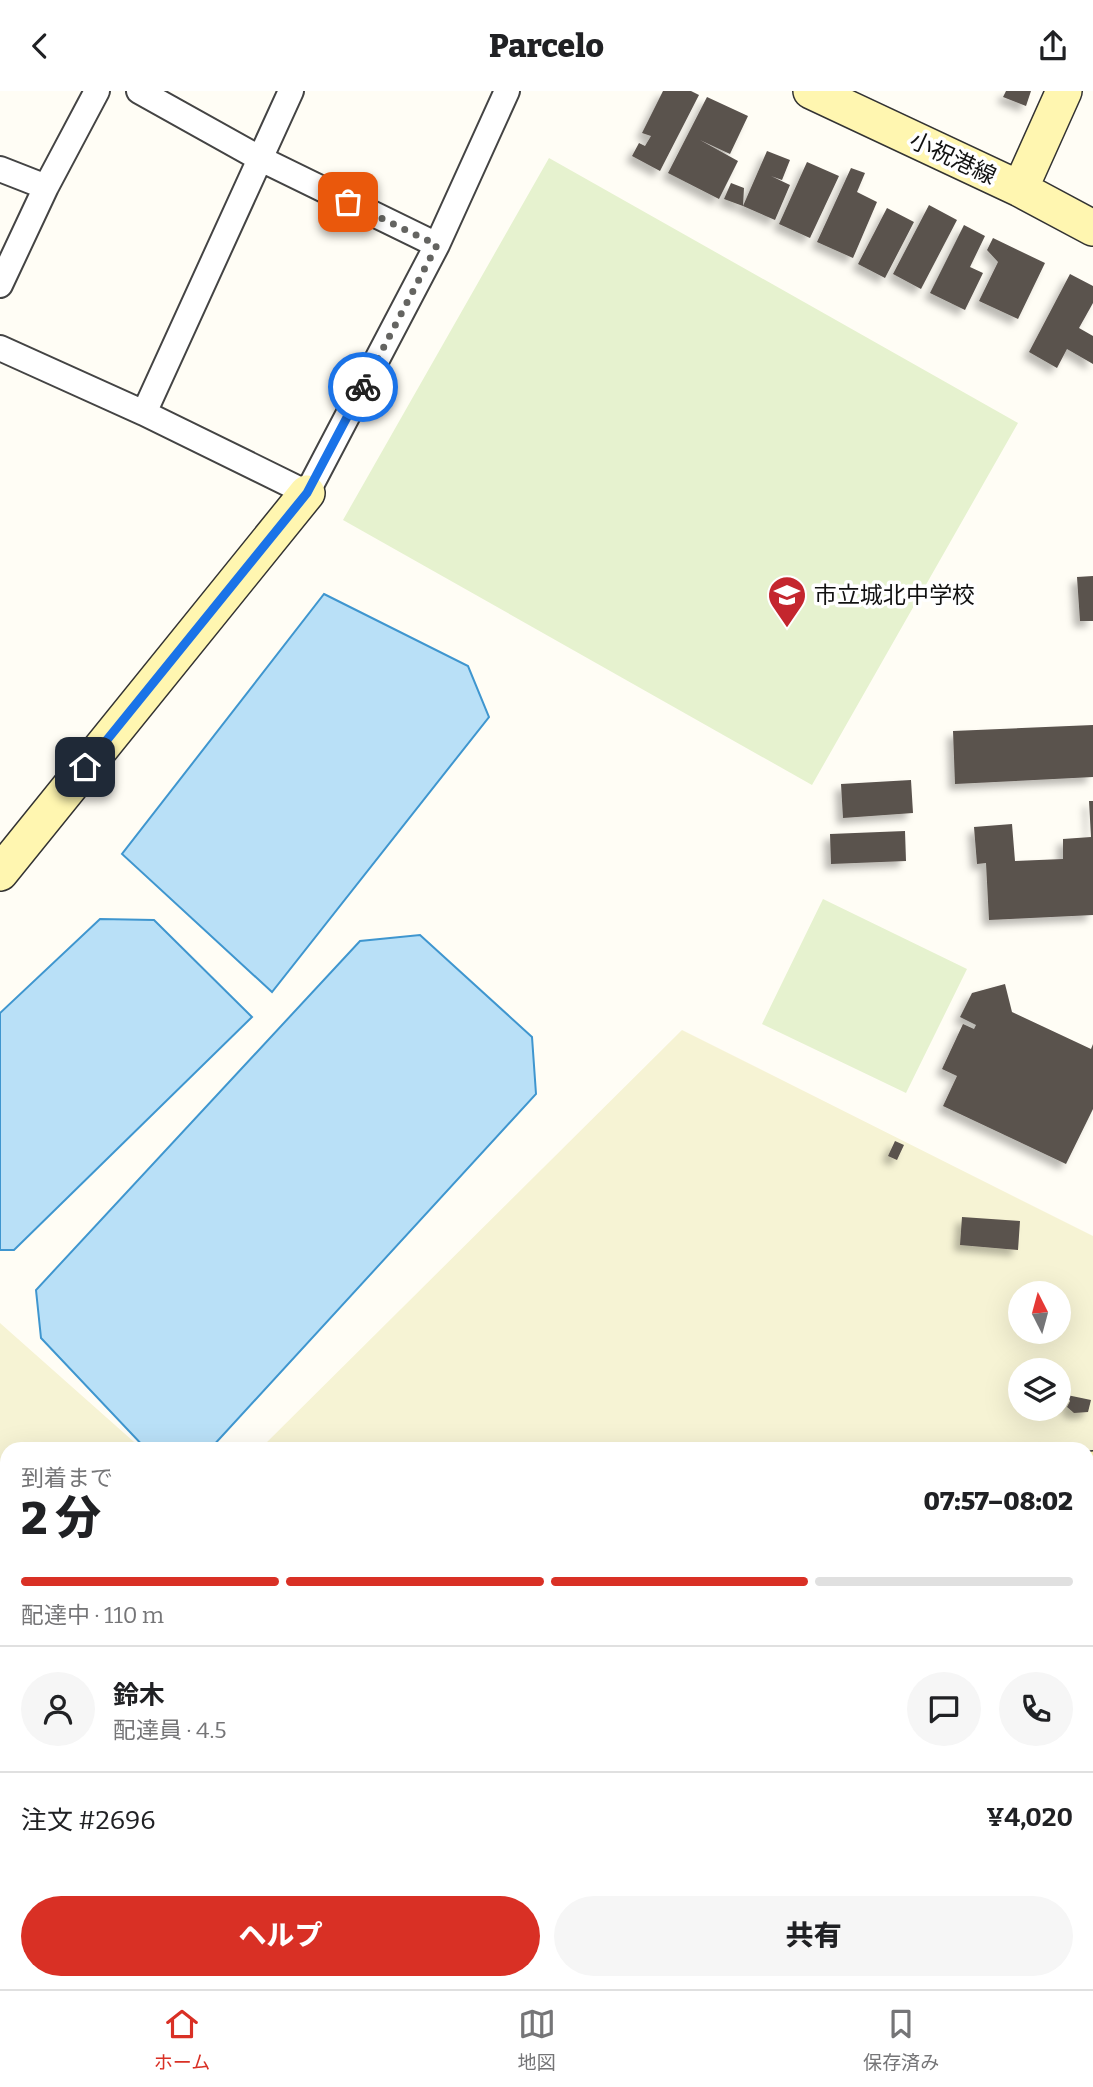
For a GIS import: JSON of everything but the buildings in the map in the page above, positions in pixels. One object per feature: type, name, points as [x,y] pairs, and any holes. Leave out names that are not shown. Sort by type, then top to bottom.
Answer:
[{"type":"street","points":[[0,285],[46,187],[97,91]]},
{"type":"street","points":[[139,91],[259,159],[437,245]]},
{"type":"street","points":[[144,413],[291,91]]},
{"type":"street","points":[[0,873],[307,493],[437,245],[508,91]]},
{"type":"street","name":"小祝港線","points":[[811,91],[1020,190],[1093,228]]},
{"type":"street","points":[[1020,190],[1064,91]]},
{"type":"street","points":[[0,169],[46,187]]},
{"type":"street","points":[[0,348],[144,413],[307,493]]},
{"type":"shaded area","points":[[682,1030],[1093,1236],[1093,1442],[267,1442]]},
{"type":"shaded area","points":[[0,1323],[134,1442],[0,1442]]},
{"type":"green space","points":[[549,158],[1018,423],[812,785],[343,520]]},
{"type":"green space","points":[[823,899],[967,969],[906,1093],[762,1024]]},
{"type":"water","points":[[324,594],[468,666],[489,717],[272,992],[122,854]]},
{"type":"water","points":[[100,919],[154,920],[252,1017],[14,1250],[0,1250],[0,1013]]},
{"type":"water","points":[[420,935],[532,1037],[536,1094],[217,1442],[139,1442],[41,1338],[36,1290],[360,941]]},
{"type":"way so far","points":[[348,202],[437,245],[363,387]]},
{"type":"place","name":"市立城北中学校","points":[[787,629]]},
{"type":"route","points":[[85,767],[307,493],[363,387]]}]
